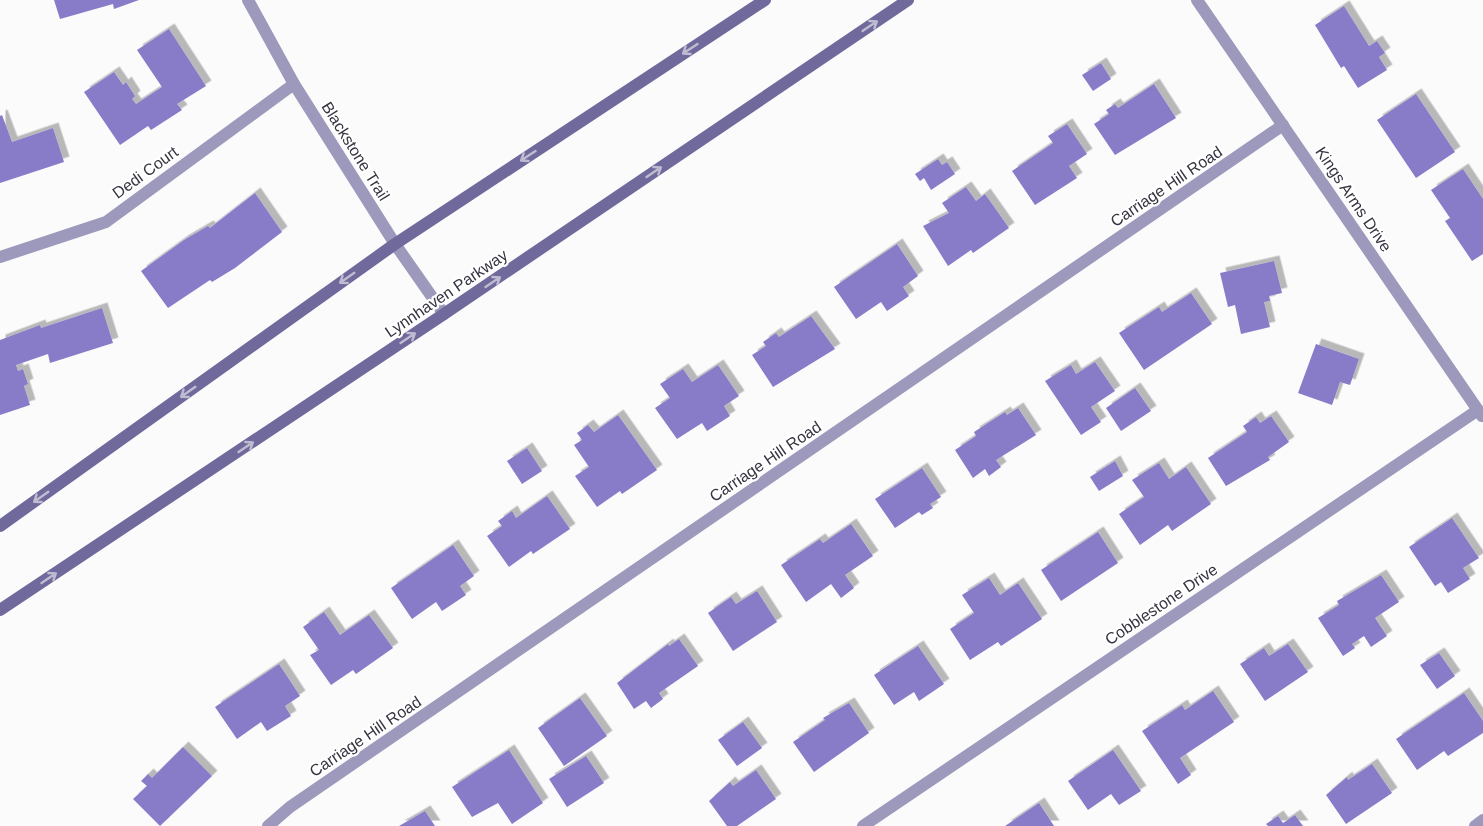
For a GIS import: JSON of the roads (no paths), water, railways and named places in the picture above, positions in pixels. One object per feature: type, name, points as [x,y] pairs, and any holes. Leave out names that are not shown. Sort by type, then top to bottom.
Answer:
[{"type":"main road","points":[[0,526],[395,244],[765,0]]},
{"type":"main road","name":"Lynnhaven Parkway","points":[[0,610],[444,314],[908,0]]},
{"type":"street","name":"Blackstone Trail","points":[[248,0],[294,84],[395,244],[444,314]]},
{"type":"street","name":"Kings Arms Drive","points":[[1197,0],[1481,413]]},
{"type":"street","name":"Dedi Court","points":[[0,256],[106,222],[294,84]]},
{"type":"street","name":"Carriage Hill Road","points":[[268,826],[290,807],[1283,125]]},
{"type":"street","name":"Cobblestone Drive","points":[[863,826],[1481,413]]},
{"type":"street","points":[[1475,826],[1483,820]]}]
